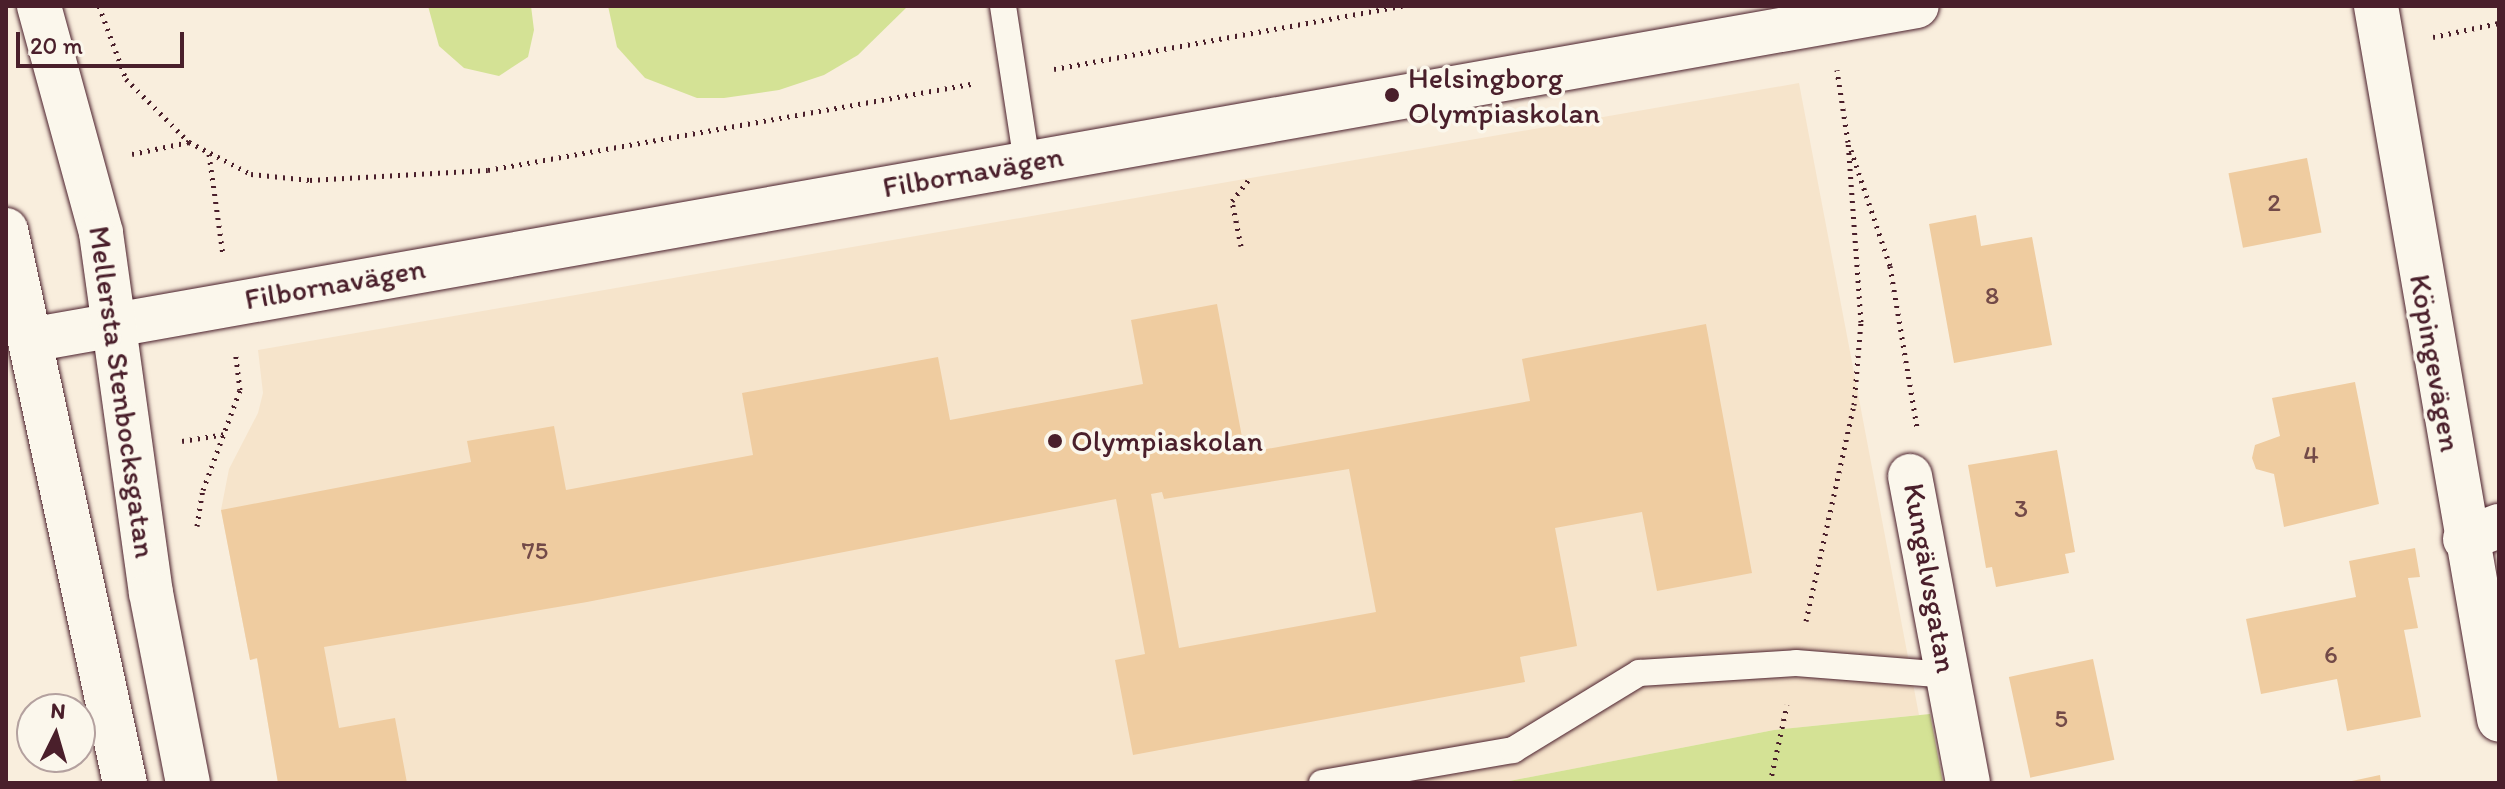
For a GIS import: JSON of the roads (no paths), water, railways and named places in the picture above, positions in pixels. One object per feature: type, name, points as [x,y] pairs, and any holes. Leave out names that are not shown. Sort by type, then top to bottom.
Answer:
[{"type":"street","name":"Mellersta Stenbocksgatan","points":[[39,6],[86,164],[117,324],[151,593],[188,783]]},
{"type":"street","name":"Filbornavägen","points":[[30,340],[1917,6]]},
{"type":"street","name":"Köpingevägen","points":[[2378,27],[2482,533],[2499,719]]},
{"type":"street","points":[[6,230],[125,783]]},
{"type":"street","name":"Kungälvsgatan","points":[[1910,476],[1968,783]]},
{"type":"lane","points":[[1003,6],[1027,162]]},
{"type":"lane","points":[[1322,783],[1513,750],[1639,673],[1796,663],[1947,675]]},
{"type":"place","name":"Helsingborg Olympiaskolan","points":[[1392,95]]},
{"type":"place","name":"Olympiaskolan","points":[[1055,441]]}]
